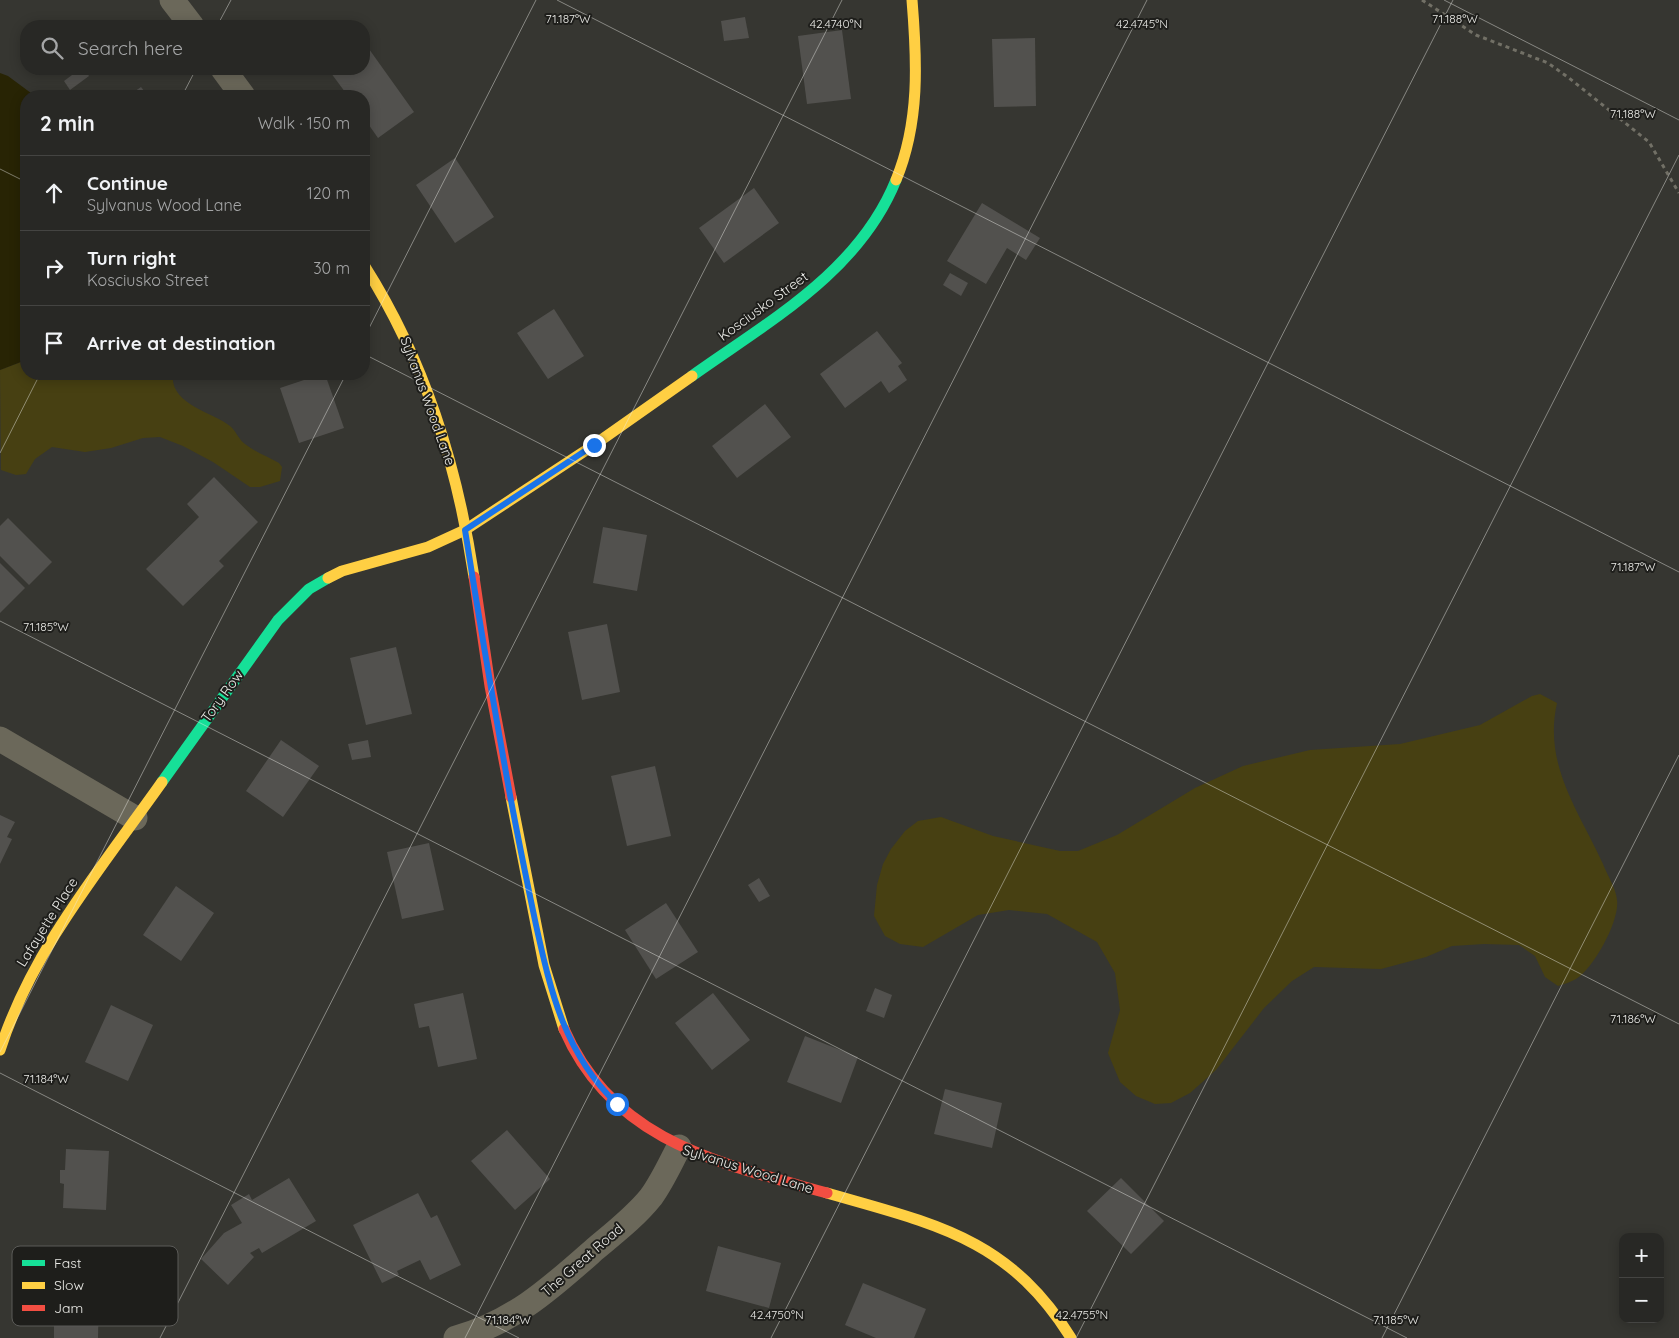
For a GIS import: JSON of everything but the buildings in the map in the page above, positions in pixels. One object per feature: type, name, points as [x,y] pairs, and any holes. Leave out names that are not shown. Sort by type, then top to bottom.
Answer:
[{"type":"street","points":[[172,0],[187,20]]},
{"type":"street","name":"Kosciusko Street","points":[[465,530],[594,445],[808,294],[834,273],[856,250],[876,224],[891,195],[904,165],[912,134],[916,101],[912,0]]},
{"type":"street","points":[[227,75],[239,90]]},
{"type":"street","name":"Sylvanus Wood Lane","points":[[370,275],[398,321],[450,458],[465,530],[487,668],[525,876],[549,981],[560,1016],[584,1067],[607,1095],[639,1124],[679,1147],[726,1165],[921,1220],[954,1232],[985,1248],[1014,1269],[1039,1294],[1061,1321],[1071,1338]]},
{"type":"street","name":"Tory Row","points":[[135,818],[268,633],[298,598],[325,578],[342,570],[428,547],[465,530]]},
{"type":"street","points":[[0,739],[135,818]]},
{"type":"street","name":"Lafayette Place","points":[[0,1050],[19,1001],[40,959],[64,920],[135,818]]},
{"type":"street","name":"The Great Road","points":[[456,1338],[492,1326],[529,1306],[546,1292],[636,1214],[663,1179],[679,1147]]},
{"type":"path","points":[[1422,0],[1476,35],[1548,63],[1570,78],[1649,142],[1679,193]]},
{"type":"shaded area","points":[[0,73],[8,76],[27,90],[20,90],[20,362],[0,370]]},
{"type":"shaded area","points":[[20,362],[20,380],[174,380],[178,393],[185,400],[230,426],[245,444],[279,463],[282,467],[280,481],[260,487],[250,487],[213,462],[183,446],[160,437],[143,438],[111,448],[85,452],[52,447],[35,459],[26,474],[16,475],[1,470],[0,370]]},
{"type":"shaded area","points":[[1540,694],[1557,703],[1554,726],[1555,747],[1559,767],[1574,806],[1613,886],[1617,900],[1617,909],[1610,931],[1598,954],[1583,973],[1565,984],[1558,986],[1545,977],[1535,956],[1519,945],[1484,944],[1452,946],[1426,957],[1381,969],[1314,967],[1292,981],[1264,1008],[1216,1070],[1190,1093],[1171,1103],[1155,1104],[1136,1096],[1120,1082],[1108,1053],[1120,1010],[1115,973],[1097,942],[1047,914],[1009,910],[978,915],[923,947],[900,944],[885,936],[874,916],[877,885],[883,864],[891,849],[905,831],[918,821],[941,817],[993,836],[1060,851],[1078,851],[1117,835],[1195,788],[1243,766],[1310,750],[1400,744],[1480,725],[1532,696]]},
{"type":"traffic: fast","points":[[692,376],[781,314],[835,268],[859,242],[880,213],[896,180]]},
{"type":"traffic: fast","points":[[162,782],[278,620],[309,589],[328,578]]},
{"type":"traffic: slow","points":[[896,180],[904,158],[913,114],[915,46],[912,0]]},
{"type":"traffic: slow","points":[[370,275],[405,338],[436,415],[458,494],[474,577]]},
{"type":"traffic: slow","points":[[328,578],[342,571],[428,547],[465,530],[594,445],[692,376]]},
{"type":"traffic: slow","points":[[0,1050],[30,978],[70,910],[162,782]]},
{"type":"traffic: slow","points":[[511,797],[544,965],[564,1029]]},
{"type":"traffic: slow","points":[[827,1193],[935,1226],[966,1239],[994,1256],[1021,1277],[1047,1304],[1071,1338]]},
{"type":"traffic: jam","points":[[474,577],[490,686],[511,797]]},
{"type":"traffic: jam","points":[[564,1029],[585,1067],[611,1098],[641,1123],[674,1142],[710,1158],[748,1171],[827,1193]]},
{"type":"route","points":[[594,445],[465,530],[487,668],[525,876],[549,981],[570,1041],[584,1067],[597,1084],[617,1104]]}]
